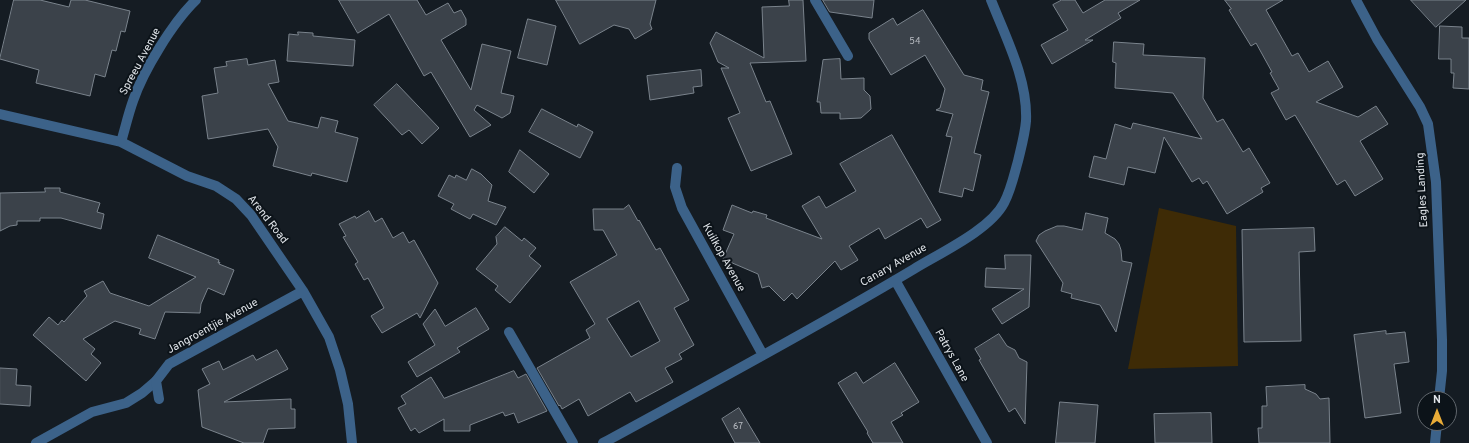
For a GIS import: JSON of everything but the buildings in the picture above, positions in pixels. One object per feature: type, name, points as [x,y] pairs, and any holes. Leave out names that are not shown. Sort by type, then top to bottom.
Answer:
[{"type":"street","name":"Spreeu Avenue","points":[[121,142],[133,100],[148,70],[174,26],[196,0]]},
{"type":"street","points":[[815,0],[848,56]]},
{"type":"street","name":"Canary Avenue","points":[[603,443],[895,280],[988,224],[997,214],[1004,203],[1013,181],[1026,122],[1025,94],[1017,63],[992,0]]},
{"type":"street","name":"Eagles Landing","points":[[1356,0],[1377,39],[1420,107],[1428,124],[1436,182],[1442,340],[1442,371],[1440,391]]},
{"type":"street","name":"Arend Road","points":[[0,114],[121,142],[187,176],[216,186],[236,199],[251,216],[303,291],[329,337],[340,370],[348,404],[352,443]]},
{"type":"street","name":"Kuilkop Avenue","points":[[677,168],[675,187],[682,208],[763,355]]},
{"type":"street","name":"Patrys Lane","points":[[895,280],[987,443]]},
{"type":"street","name":"Jangroentjie Avenue","points":[[36,443],[92,412],[126,403],[142,393],[156,381],[169,364],[303,291]]},
{"type":"street","points":[[509,332],[573,443]]},
{"type":"street","points":[[156,381],[159,399]]},
{"type":"street","points":[[1435,443],[1436,431]]},
{"type":"shaded area","points":[[1159,208],[1236,226],[1238,366],[1128,369]]}]
